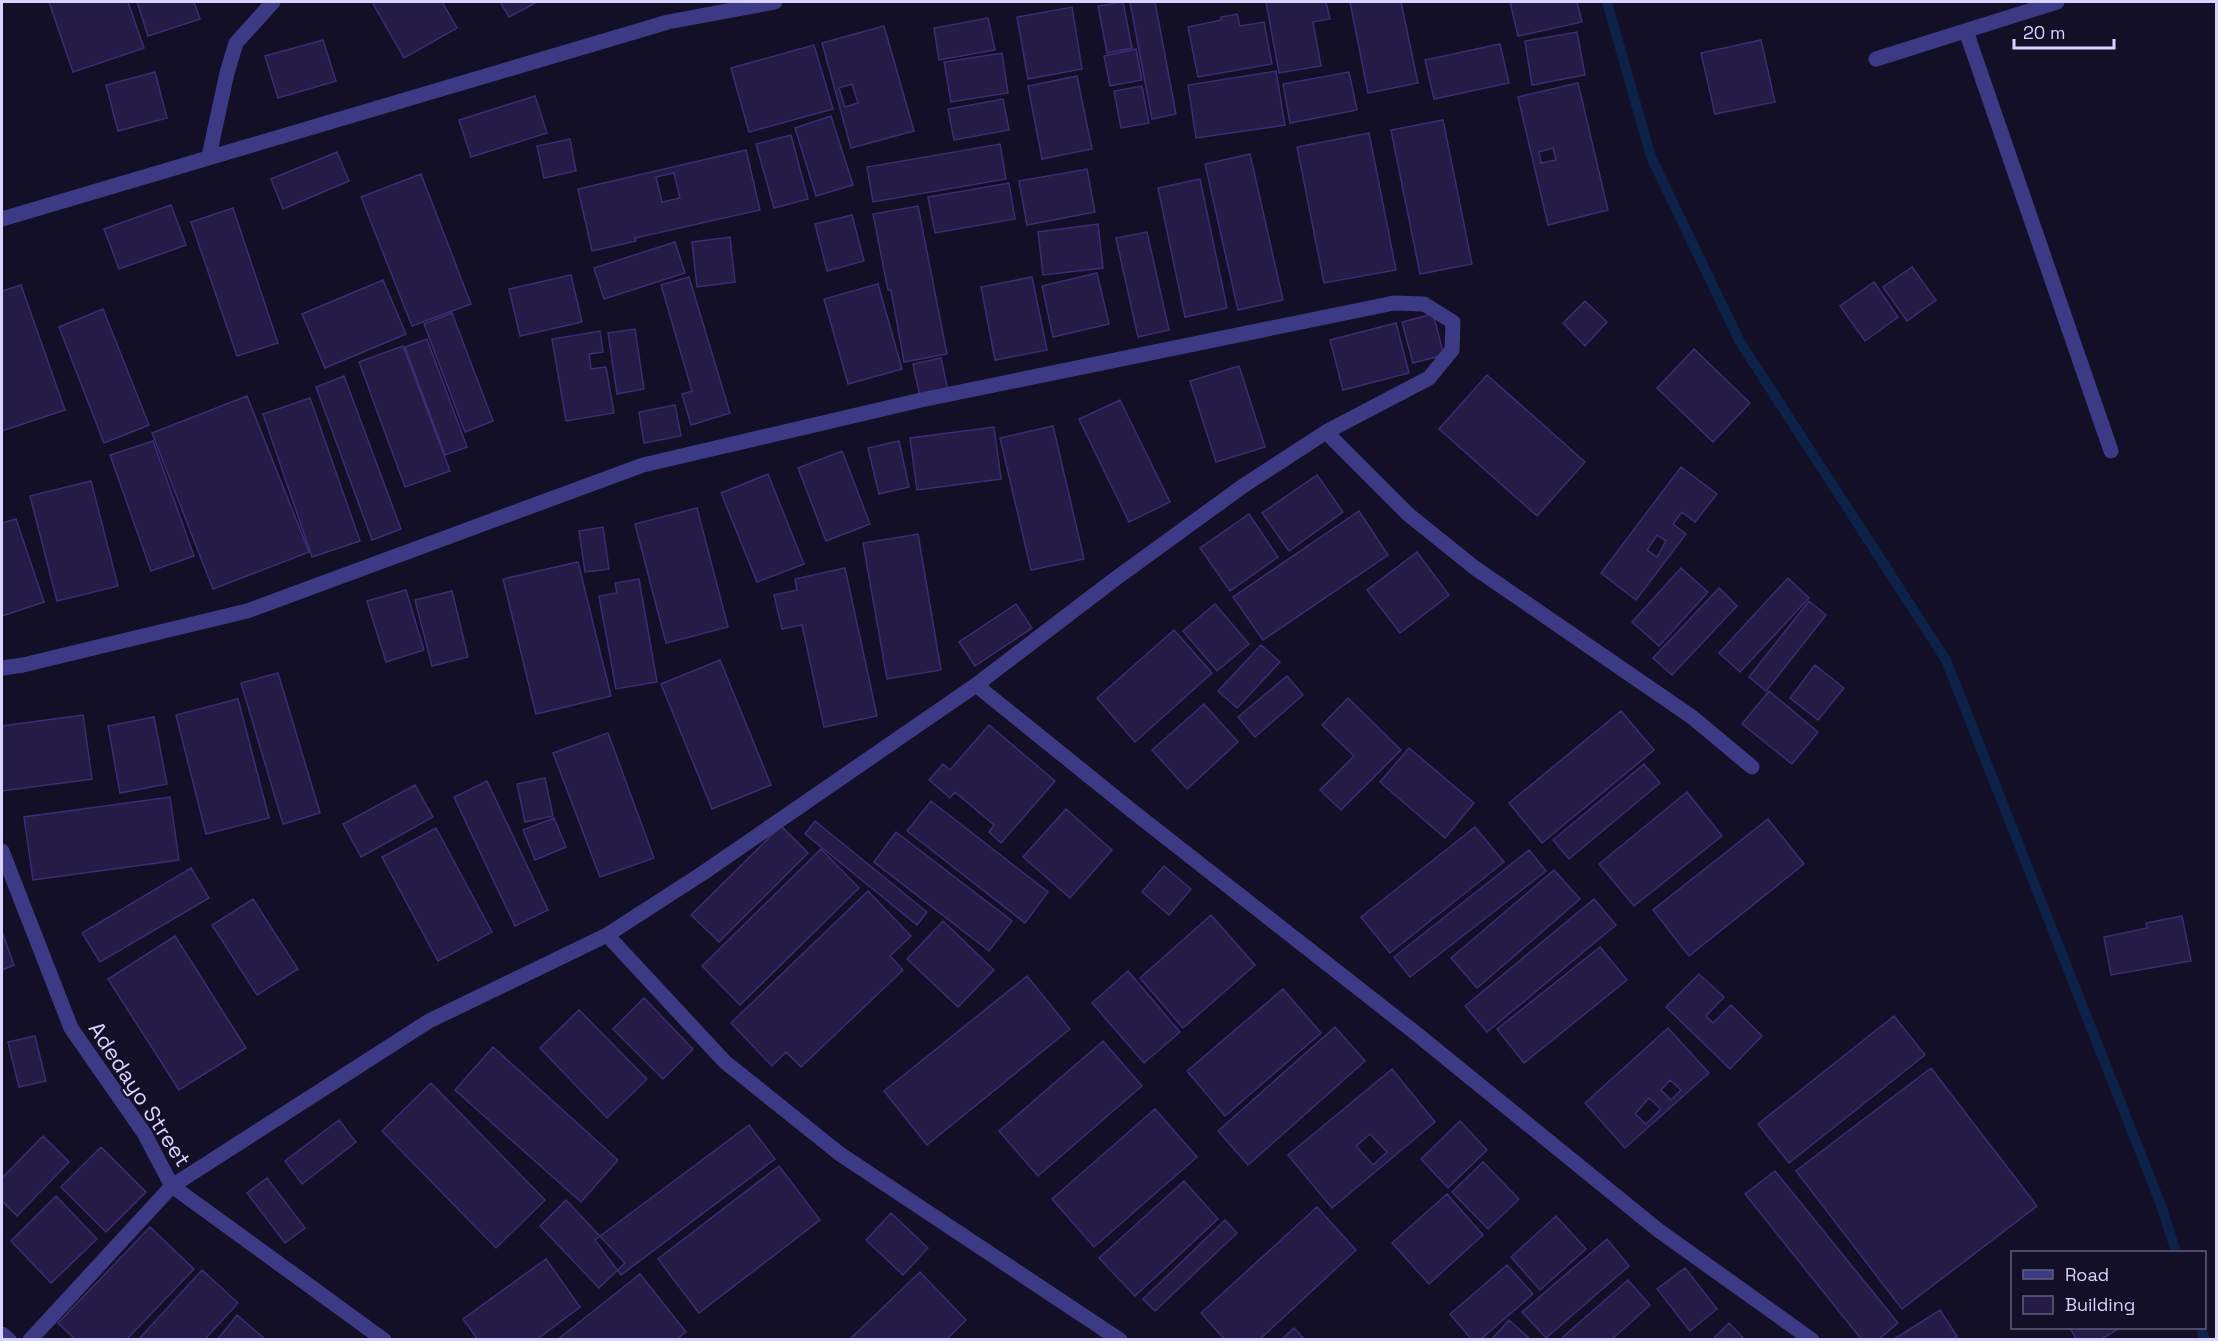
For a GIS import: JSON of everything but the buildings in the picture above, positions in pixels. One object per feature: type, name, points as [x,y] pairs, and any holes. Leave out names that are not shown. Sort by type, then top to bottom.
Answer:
[{"type":"street","points":[[209,156],[236,43],[273,2]]},
{"type":"street","points":[[2,219],[668,22],[775,2]]},
{"type":"street","points":[[1876,59],[2057,2]]},
{"type":"street","points":[[1966,31],[2111,451]]},
{"type":"street","points":[[2,668],[23,665],[247,611],[643,465],[921,400],[1394,303],[1424,304],[1453,322],[1452,350],[1429,378],[1326,432],[1234,493],[1115,579],[976,685],[703,873],[607,935],[429,1021],[172,1186],[30,1340]]},
{"type":"street","points":[[1326,432],[1409,515],[1467,561],[1530,607],[1692,717],[1752,767]]},
{"type":"street","points":[[976,685],[1413,1031],[1658,1230],[1812,1340]]},
{"type":"street","name":"Adedayo Street","points":[[2,851],[71,1028],[144,1133],[172,1186],[384,1340]]},
{"type":"street","points":[[607,935],[725,1062],[840,1154],[1120,1340]]},
{"type":"street","points":[[2,1334],[9,1340]]},
{"type":"waterway","points":[[1607,2],[1651,157],[1740,342],[1946,660],[2161,1205],[2176,1251]]},
{"type":"waterway","points":[[2201,1329],[2205,1340]]}]
